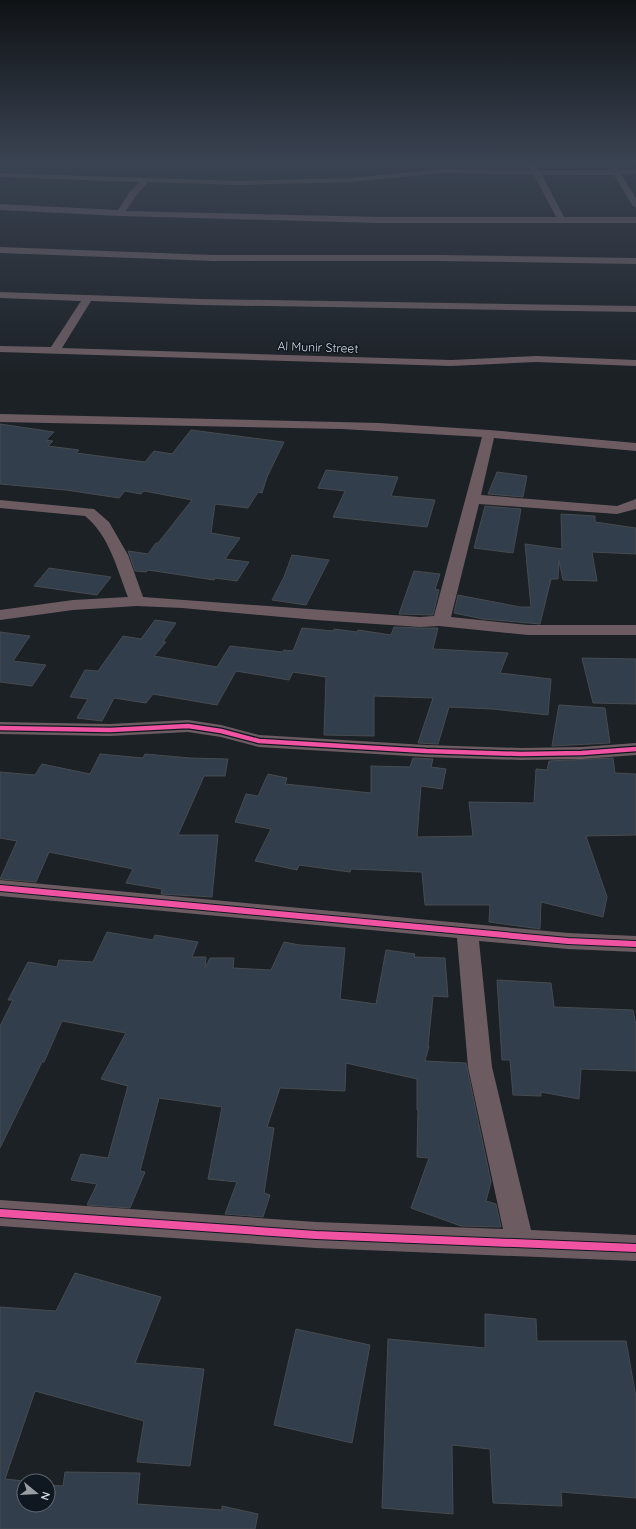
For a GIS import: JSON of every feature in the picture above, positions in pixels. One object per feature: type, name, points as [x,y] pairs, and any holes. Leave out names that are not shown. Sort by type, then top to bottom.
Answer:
[{"type":"street","points":[[0,250],[213,258],[439,258],[636,261]]},
{"type":"street","points":[[0,295],[201,302],[636,309]]},
{"type":"street","points":[[54,351],[88,298]]},
{"type":"street","name":"Al Munir Street","points":[[0,349],[452,363],[537,359],[636,362]]},
{"type":"street","points":[[0,418],[344,425],[489,434],[636,447]]},
{"type":"street","points":[[439,621],[443,616],[446,606],[489,434]]},
{"type":"street","points":[[473,499],[617,510],[627,508],[636,503]]},
{"type":"street","points":[[0,504],[89,512],[102,522],[106,528],[120,555],[137,602]]},
{"type":"street","points":[[0,615],[73,605],[137,602],[182,603],[316,615],[420,622],[439,621],[528,630],[636,630]]},
{"type":"street","points":[[0,728],[110,730],[188,726],[221,731],[259,740],[426,751],[522,754],[582,753],[636,749]]},
{"type":"street","points":[[0,888],[568,941],[636,944]]},
{"type":"street","points":[[467,931],[480,1067],[520,1243]]},
{"type":"street","points":[[0,1213],[316,1235],[636,1248]]},
{"type":"building","points":[[0,424],[54,432],[46,440],[53,441],[48,446],[79,450],[76,453],[145,462],[154,451],[172,454],[191,430],[284,442],[267,477],[262,493],[258,492],[248,508],[215,504],[211,533],[240,538],[225,559],[249,562],[237,581],[215,578],[214,580],[148,570],[146,572],[135,571],[128,551],[148,554],[192,500],[144,491],[141,494],[125,491],[119,498],[66,490],[0,484]]},
{"type":"building","points":[[326,470],[398,477],[391,496],[435,500],[427,527],[333,517],[345,491],[318,488]]},
{"type":"building","points":[[497,472],[527,476],[523,497],[488,494]]},
{"type":"building","points":[[485,506],[521,509],[513,553],[474,548]]},
{"type":"building","points":[[561,514],[595,516],[595,522],[636,528],[636,554],[592,552],[597,581],[563,580],[559,561],[558,579],[551,579],[540,624],[483,619],[454,613],[458,595],[520,607],[531,607],[525,544],[562,549]]},
{"type":"building","points":[[292,555],[329,560],[306,605],[272,600],[284,577]]},
{"type":"building","points":[[49,568],[111,577],[97,595],[34,586]]},
{"type":"building","points":[[414,571],[440,574],[435,589],[439,590],[433,615],[399,614]]},
{"type":"building","points":[[155,620],[176,623],[163,642],[166,642],[154,656],[217,667],[230,646],[282,652],[284,650],[293,651],[302,628],[333,631],[334,629],[357,632],[358,630],[391,635],[394,627],[438,628],[433,649],[508,653],[500,673],[551,679],[548,715],[492,709],[449,707],[438,744],[418,743],[433,698],[374,696],[374,736],[324,735],[326,677],[293,672],[289,680],[236,671],[217,705],[153,694],[146,703],[114,698],[102,721],[77,718],[88,699],[70,697],[85,670],[98,671],[123,636],[141,639]]},
{"type":"building","points":[[0,632],[30,636],[13,661],[46,665],[32,686],[0,682]]},
{"type":"building","points":[[582,658],[636,659],[636,704],[593,703]]},
{"type":"building","points":[[559,705],[605,708],[610,743],[552,746]]},
{"type":"building","points":[[100,754],[143,758],[145,754],[190,758],[228,759],[225,776],[204,776],[178,835],[218,835],[212,897],[161,894],[162,889],[126,883],[133,869],[49,852],[36,882],[0,879],[17,841],[0,838],[0,772],[35,775],[42,764],[90,774]]},
{"type":"building","points":[[413,758],[433,759],[431,767],[446,769],[442,789],[421,786],[417,837],[473,836],[469,802],[534,803],[536,769],[547,770],[549,761],[613,758],[615,773],[636,774],[636,835],[586,836],[607,897],[603,917],[541,902],[540,929],[489,922],[490,905],[425,905],[422,872],[351,869],[350,872],[299,865],[297,870],[255,861],[271,829],[235,822],[246,794],[258,796],[268,774],[287,778],[285,784],[371,793],[371,766],[410,767]]},
{"type":"building","points":[[107,932],[153,940],[155,935],[198,942],[192,957],[206,957],[205,968],[210,958],[234,958],[233,968],[271,970],[284,942],[300,945],[345,948],[340,999],[376,1004],[386,950],[415,954],[414,957],[445,958],[448,997],[433,996],[429,1046],[425,1061],[466,1063],[491,1182],[486,1201],[496,1204],[501,1227],[461,1226],[411,1208],[429,1158],[417,1157],[417,1079],[346,1063],[345,1091],[280,1088],[267,1127],[274,1128],[264,1193],[270,1195],[263,1217],[225,1214],[237,1182],[208,1179],[222,1107],[159,1098],[140,1171],[145,1172],[130,1208],[87,1205],[97,1184],[71,1180],[81,1154],[108,1158],[128,1086],[101,1079],[126,1033],[62,1021],[44,1062],[42,1062],[0,1148],[0,1026],[13,1000],[8,1000],[28,962],[57,967],[59,960],[93,962]]},
{"type":"building","points":[[497,980],[551,983],[554,1007],[633,1010],[636,1025],[636,1071],[581,1069],[579,1099],[541,1092],[541,1096],[513,1095],[510,1060],[502,1060]]},
{"type":"building","points":[[75,1273],[161,1297],[135,1363],[204,1369],[190,1466],[137,1462],[144,1421],[35,1391],[5,1479],[16,1480],[16,1513],[56,1513],[56,1486],[63,1486],[65,1472],[140,1473],[137,1504],[222,1510],[222,1506],[258,1514],[255,1529],[0,1529],[0,1307],[56,1311]]},
{"type":"building","points":[[485,1314],[536,1319],[537,1341],[626,1341],[636,1397],[636,1498],[561,1492],[562,1506],[493,1503],[490,1449],[452,1445],[453,1514],[382,1508],[388,1339],[485,1348]]},
{"type":"building","points":[[296,1329],[370,1345],[352,1443],[274,1425]]},
{"type":"cycle path","points":[[0,728],[110,730],[188,726],[221,731],[259,741],[426,751],[521,754],[582,753],[636,749]]},
{"type":"cycle path","points":[[0,888],[568,941],[636,944]]},
{"type":"cycle path","points":[[0,1213],[316,1235],[636,1248]]}]
